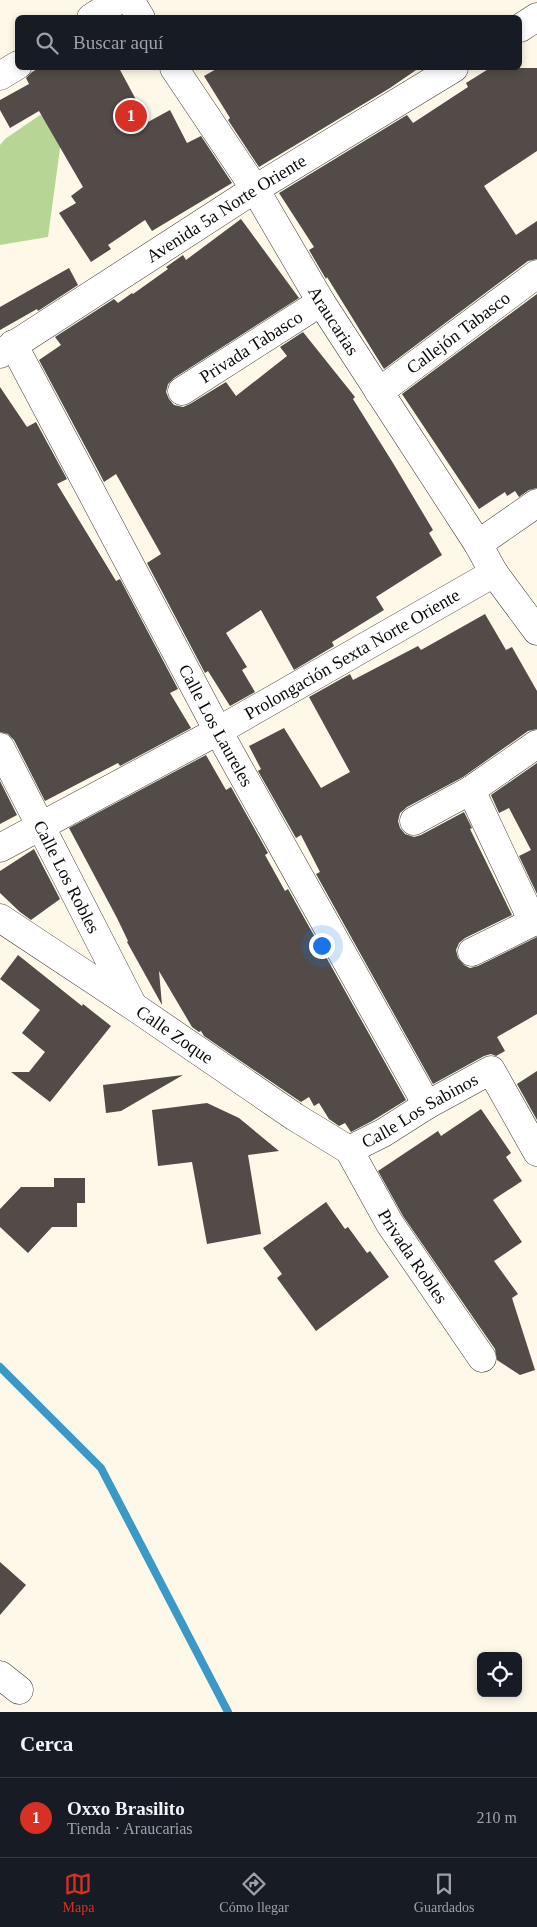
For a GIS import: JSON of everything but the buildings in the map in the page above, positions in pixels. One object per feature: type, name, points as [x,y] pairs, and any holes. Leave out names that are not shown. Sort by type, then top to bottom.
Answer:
[{"type":"street","points":[[96,15],[118,0]]},
{"type":"street","points":[[130,0],[139,15]]},
{"type":"street","points":[[522,27],[537,17]]},
{"type":"street","points":[[0,76],[15,67]]},
{"type":"street","name":"Araucarias","points":[[175,70],[255,189],[321,302],[478,544],[494,573],[537,631]]},
{"type":"street","name":"Avenida 5a Norte Oriente","points":[[6,349],[255,189],[451,70]]},
{"type":"street","name":"Callejón Tabasco","points":[[379,392],[537,274]]},
{"type":"street","name":"Privada Tabasco","points":[[182,392],[321,302]]},
{"type":"street","name":"Calle Los Laureles","points":[[6,349],[427,1105]]},
{"type":"street","points":[[478,544],[537,503]]},
{"type":"street","name":"Prolongación Sexta Norte Oriente","points":[[0,848],[218,731],[494,573]]},
{"type":"street","points":[[414,821],[471,790],[537,744]]},
{"type":"street","name":"Calle Los Robles","points":[[0,747],[133,1006]]},
{"type":"street","points":[[471,790],[535,921],[472,952]]},
{"type":"street","name":"Calle Zoque","points":[[0,918],[295,1117],[349,1150]]},
{"type":"street","name":"Calle Los Sabinos","points":[[349,1150],[383,1133],[427,1105],[491,1070],[533,1136]]},
{"type":"street","name":"Privada Robles","points":[[349,1150],[390,1224],[482,1358]]},
{"type":"green space","points":[[40,115],[50,119],[61,141],[48,237],[0,245],[0,145],[5,139]]},
{"type":"waterway","points":[[0,1367],[101,1468],[228,1712]]},
{"type":"place","name":"Oxxo Brasilito","points":[[131,116]]}]
